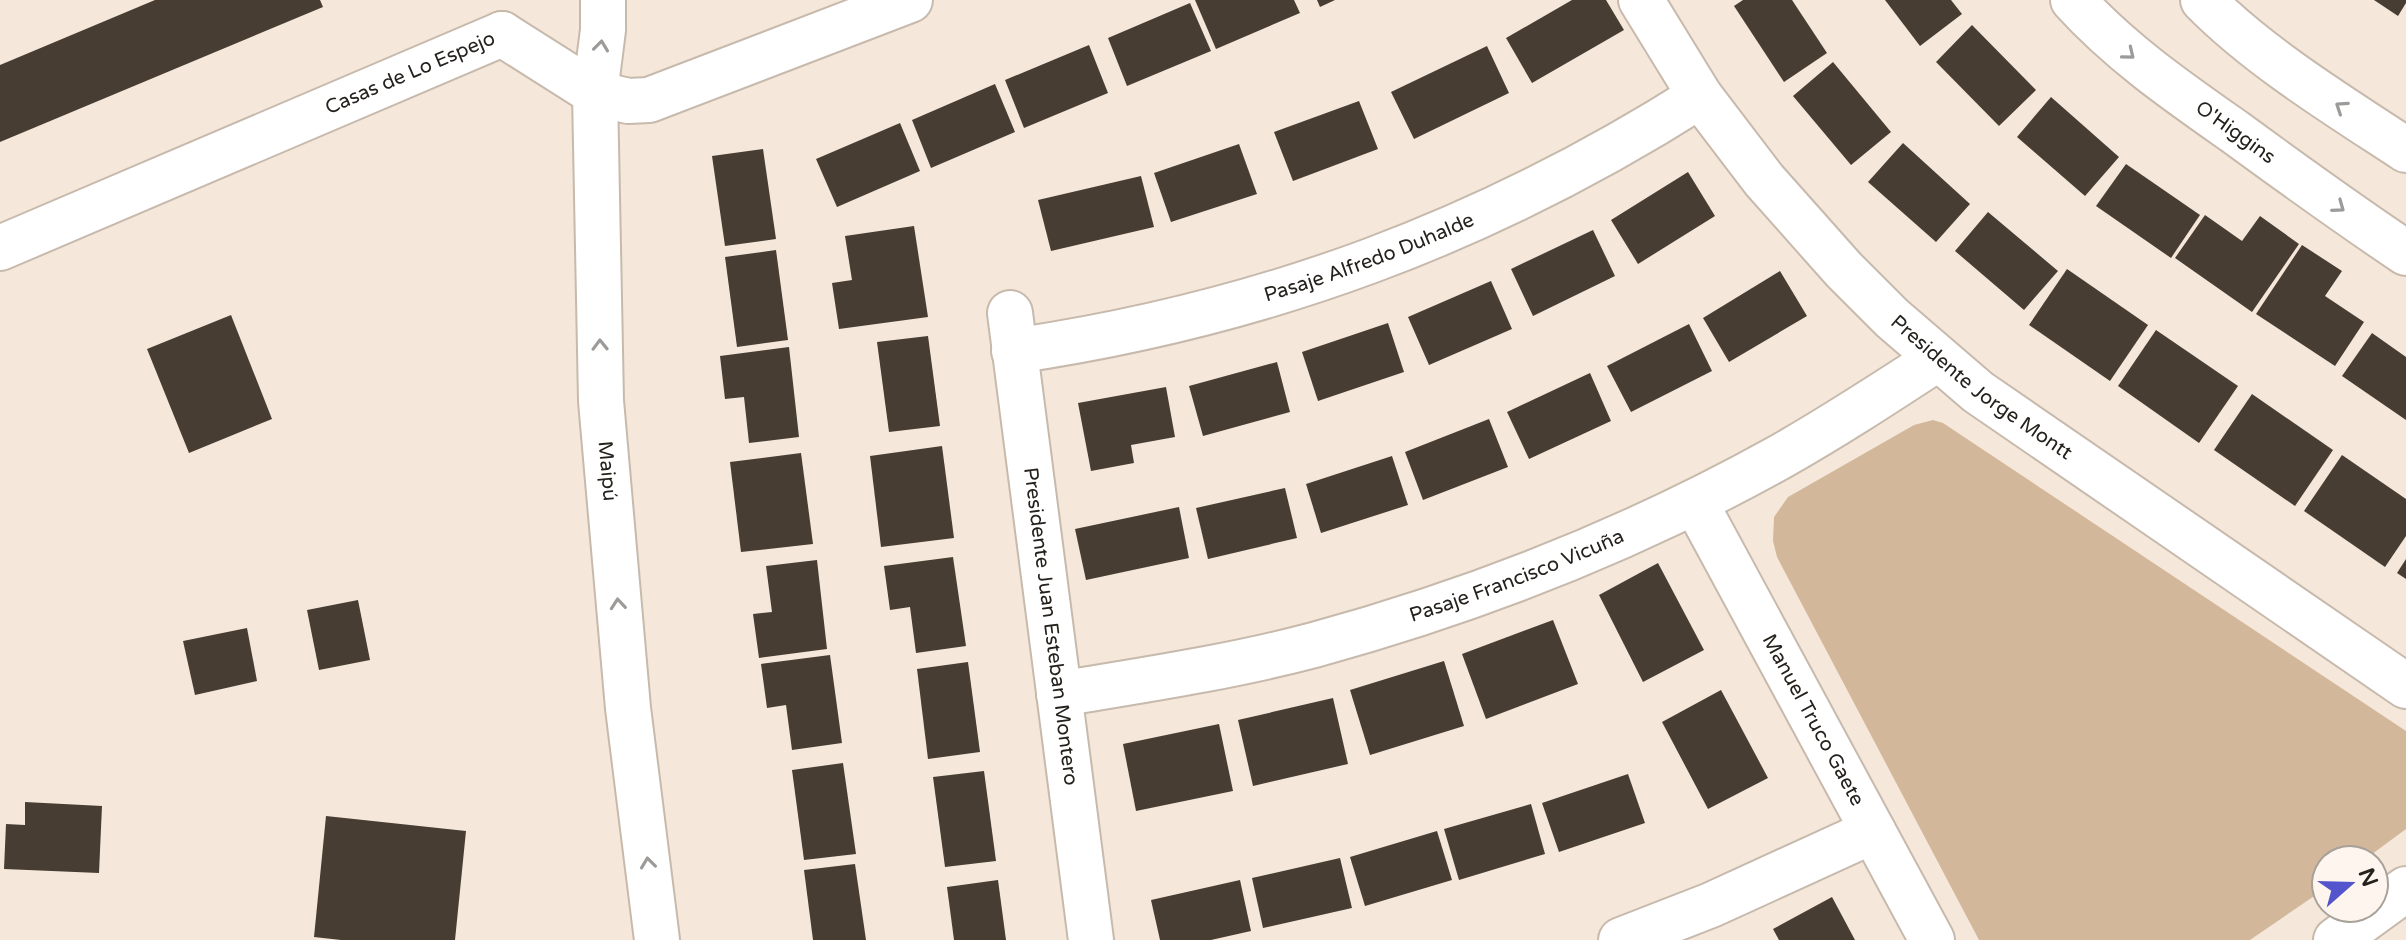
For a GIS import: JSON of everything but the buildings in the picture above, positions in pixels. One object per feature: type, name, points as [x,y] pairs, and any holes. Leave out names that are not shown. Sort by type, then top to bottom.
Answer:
[{"type":"street","name":"Maipú","points":[[603,0],[603,30],[595,93],[601,401],[628,708],[657,940]]},
{"type":"street","name":"Casas de Lo Espejo","points":[[0,248],[498,17],[595,93],[628,101],[649,100],[910,0]]},
{"type":"street","name":"Presidente Jorge Montt","points":[[1641,0],[1700,96],[1764,180],[1892,318],[1937,359],[2036,433],[2406,686]]},
{"type":"street","name":"O'Higgins","points":[[2073,0],[2117,44],[2159,78],[2406,253]]},
{"type":"street","points":[[2203,0],[2275,60],[2406,150]]},
{"type":"street","name":"Pasaje Alfredo Duhalde","points":[[1012,332],[1071,343],[1237,306],[1345,271],[1502,207],[1603,154],[1700,96]]},
{"type":"street","name":"Presidente Juan Esteban Montero","points":[[1012,332],[1091,940]]},
{"type":"street","name":"Pasaje Francisco Vicuña","points":[[1059,694],[1311,646],[1446,604],[1549,566],[1695,502],[1824,431],[1937,359]]},
{"type":"street","name":"Manuel Truco Gaete","points":[[1695,502],[1932,940]]},
{"type":"street","points":[[1621,940],[1762,884],[1873,831]]},
{"type":"street","points":[[2336,940],[2406,889]]},
{"type":"shaded area","points":[[1933,420],[1943,423],[2406,731],[2406,829],[2386,844],[2310,844],[2310,899],[2250,940],[1979,940],[1777,557],[1773,541],[1774,517],[1788,497],[1914,425]]}]
